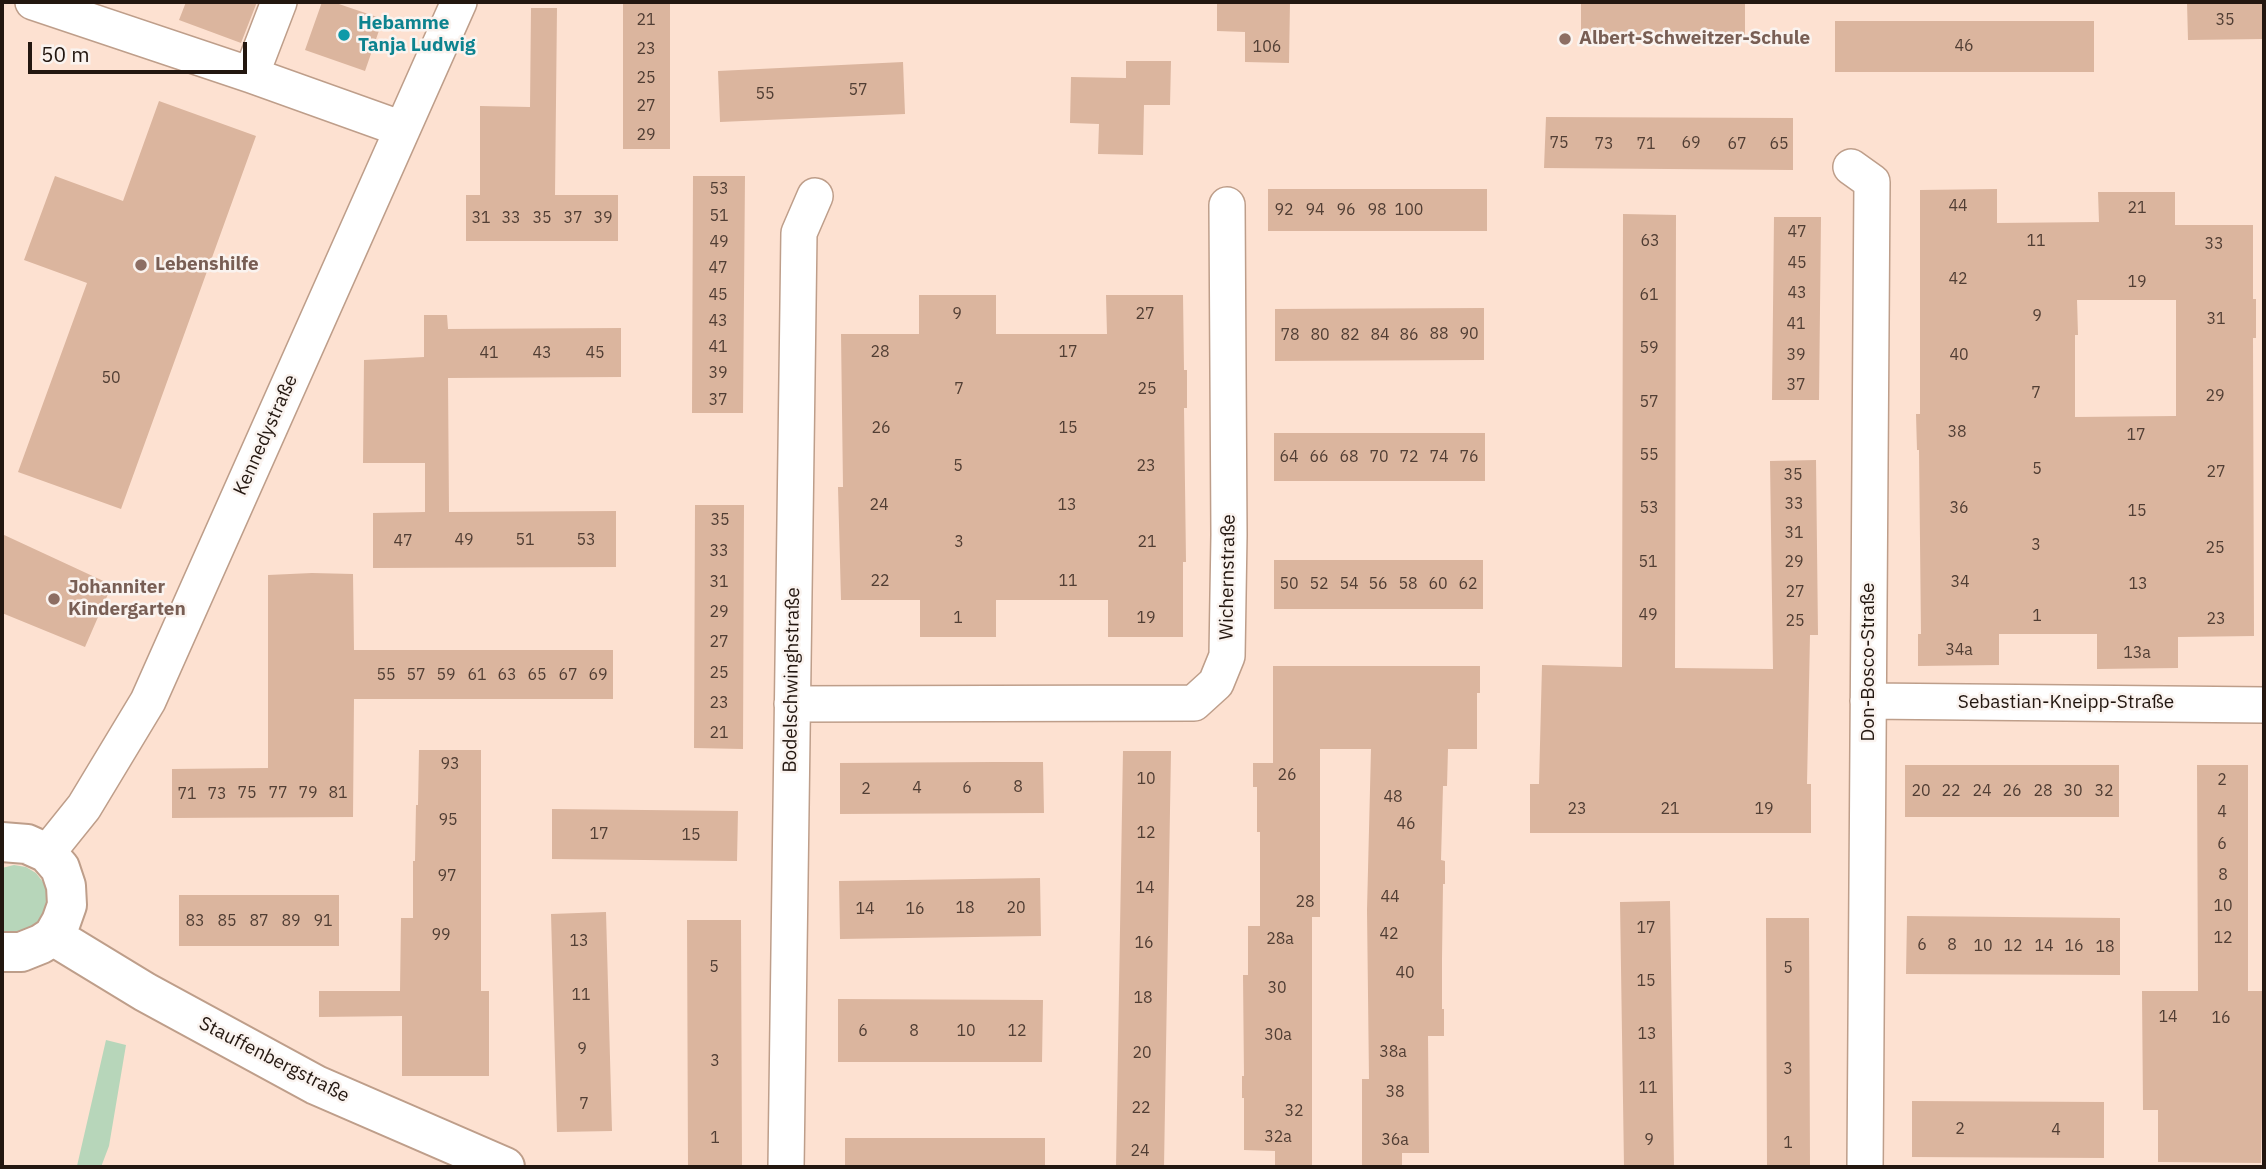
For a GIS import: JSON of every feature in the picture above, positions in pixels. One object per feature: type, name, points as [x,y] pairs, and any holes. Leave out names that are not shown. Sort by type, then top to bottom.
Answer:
[{"type":"street","points":[[33,2],[402,129]]},
{"type":"street","points":[[251,75],[279,2]]},
{"type":"street","name":"Kennedystraße","points":[[47,853],[84,807],[148,701],[459,2]]},
{"type":"street","name":"Don-Bosco-Straße","points":[[1851,167],[1872,182],[1866,1167]]},
{"type":"street","name":"Bodelschwinghstraße","points":[[786,1167],[799,233],[815,196]]},
{"type":"street","name":"Wichernstraße","points":[[792,704],[1195,703],[1216,683],[1227,656],[1227,205]]},
{"type":"street","name":"Sebastian-Kneipp-Straße","points":[[1868,701],[2264,705]]},
{"type":"street","points":[[2,842],[27,844],[47,853],[60,868],[66,886],[67,905],[53,936],[32,949],[2,952]]},
{"type":"street","name":"Stauffenbergstraße","points":[[53,936],[145,992],[316,1085],[505,1167]]},
{"type":"green space","points":[[14,865],[26,867],[36,873],[48,893],[45,915],[38,925],[17,934],[2,931],[2,868]]},
{"type":"green space","points":[[106,1040],[126,1045],[109,1146],[101,1167],[77,1166]]},
{"type":"building","points":[[186,2],[257,2],[241,43],[179,20]]},
{"type":"building","name":"Hebamme Tanja Ludwig","points":[[322,2],[333,2],[383,19],[365,71],[305,50]]},
{"type":"building","points":[[623,2],[670,2],[670,149],[623,149]]},
{"type":"building","points":[[1217,2],[1290,2],[1289,63],[1245,62],[1245,32],[1217,31]]},
{"type":"building","points":[[1581,2],[1745,2],[1745,42],[1581,42]]},
{"type":"building","points":[[2187,2],[2263,2],[2263,39],[2188,40]]},
{"type":"building","points":[[531,8],[557,8],[555,195],[618,195],[618,241],[466,241],[466,195],[480,195],[480,106],[530,107]]},
{"type":"building","points":[[1835,21],[2094,21],[2094,72],[1835,72]]},
{"type":"building","points":[[1126,61],[1171,61],[1170,105],[1144,105],[1143,155],[1098,154],[1099,124],[1070,123],[1071,77],[1126,78]]},
{"type":"building","points":[[903,62],[905,114],[720,122],[718,71]]},
{"type":"building","points":[[159,101],[256,136],[121,509],[18,472],[87,283],[24,260],[55,176],[123,201]]},
{"type":"building","points":[[1546,117],[1793,118],[1793,170],[1544,168]]},
{"type":"building","points":[[693,176],[745,176],[743,413],[692,413]]},
{"type":"building","points":[[1268,189],[1487,189],[1487,231],[1268,231]]},
{"type":"building","points":[[1997,189],[1997,223],[2099,222],[2098,192],[2175,192],[2175,225],[2253,225],[2253,299],[2256,299],[2256,338],[2253,338],[2254,636],[2178,637],[2178,668],[2097,669],[2097,634],[1999,634],[1999,665],[1918,666],[1918,634],[1921,634],[1919,450],[1916,414],[1920,414],[1920,190]],"holes":[[[2077,300],[2176,300],[2176,416],[2075,417]]]},
{"type":"building","points":[[1623,214],[1676,215],[1675,668],[1773,669],[1770,461],[1816,460],[1818,635],[1810,635],[1807,784],[1811,784],[1811,833],[1530,833],[1530,784],[1539,784],[1542,665],[1622,667]]},
{"type":"building","points":[[1774,217],[1821,217],[1819,400],[1772,400]]},
{"type":"building","points":[[919,295],[996,295],[996,334],[1107,334],[1106,295],[1183,295],[1187,408],[1184,408],[1186,562],[1183,562],[1183,637],[1108,637],[1108,600],[996,600],[996,637],[920,637],[920,600],[841,600],[838,487],[843,487],[841,334],[919,334]]},
{"type":"building","points":[[1484,308],[1484,360],[1275,361],[1275,309]]},
{"type":"building","points":[[424,315],[447,315],[448,329],[621,328],[621,377],[448,378],[449,512],[616,511],[616,567],[373,568],[373,513],[425,512],[425,463],[363,463],[364,360],[424,357]]},
{"type":"building","points":[[1274,433],[1485,433],[1485,481],[1274,481]]},
{"type":"building","points":[[695,505],[744,505],[743,749],[694,748]]},
{"type":"building","name":"Johanniter Kindergarten","points":[[2,534],[112,585],[85,647],[2,613]]},
{"type":"building","points":[[1274,560],[1483,560],[1483,609],[1274,609]]},
{"type":"building","points":[[353,574],[354,650],[613,650],[613,699],[354,699],[353,817],[172,818],[172,769],[268,768],[268,575]]},
{"type":"building","points":[[1273,666],[1480,666],[1477,749],[1448,749],[1447,786],[1443,786],[1441,860],[1445,861],[1442,959],[1444,1036],[1428,1036],[1429,1153],[1402,1153],[1402,1167],[1362,1167],[1362,1079],[1369,1079],[1367,910],[1371,749],[1320,749],[1320,917],[1312,917],[1312,1167],[1275,1167],[1275,1151],[1244,1150],[1243,975],[1248,975],[1248,926],[1260,926],[1260,832],[1257,832],[1257,787],[1253,787],[1253,763],[1273,763]]},
{"type":"building","points":[[419,750],[481,750],[481,991],[489,991],[489,1076],[402,1076],[402,1016],[319,1017],[319,991],[400,991],[401,918],[413,918]]},
{"type":"building","points":[[1123,751],[1171,751],[1164,1167],[1116,1167]]},
{"type":"building","points":[[1043,762],[1044,813],[840,814],[840,763]]},
{"type":"building","points":[[1905,765],[2119,765],[2119,817],[1905,817]]},
{"type":"building","points":[[2197,765],[2248,765],[2248,991],[2264,991],[2261,1163],[2158,1162],[2158,1110],[2143,1110],[2142,991],[2198,991]]},
{"type":"building","points":[[552,809],[738,811],[737,861],[552,859]]},
{"type":"building","points":[[1040,878],[1041,936],[840,939],[839,881]]},
{"type":"building","points":[[179,895],[339,895],[339,946],[179,946]]},
{"type":"building","points":[[1670,901],[1674,1167],[1624,1167],[1620,902]]},
{"type":"building","points":[[606,912],[612,1131],[557,1132],[551,914]]},
{"type":"building","points":[[1907,916],[2120,918],[2120,975],[1906,974]]},
{"type":"building","points":[[1766,918],[1809,918],[1810,1167],[1767,1167]]},
{"type":"building","points":[[687,920],[741,920],[742,1167],[688,1167]]},
{"type":"building","points":[[838,999],[1043,1000],[1042,1062],[838,1062]]},
{"type":"building","points":[[1912,1101],[2104,1102],[2104,1158],[1912,1157]]},
{"type":"building","points":[[845,1138],[1045,1138],[1045,1167],[845,1167]]},
{"type":"place","name":"Hebamme Tanja Ludwig","points":[[344,35]]},
{"type":"place","name":"Albert-Schweitzer-Schule","points":[[1565,39]]},
{"type":"place","name":"Lebenshilfe","points":[[141,265]]},
{"type":"place","name":"Johanniter Kindergarten","points":[[54,599]]}]
